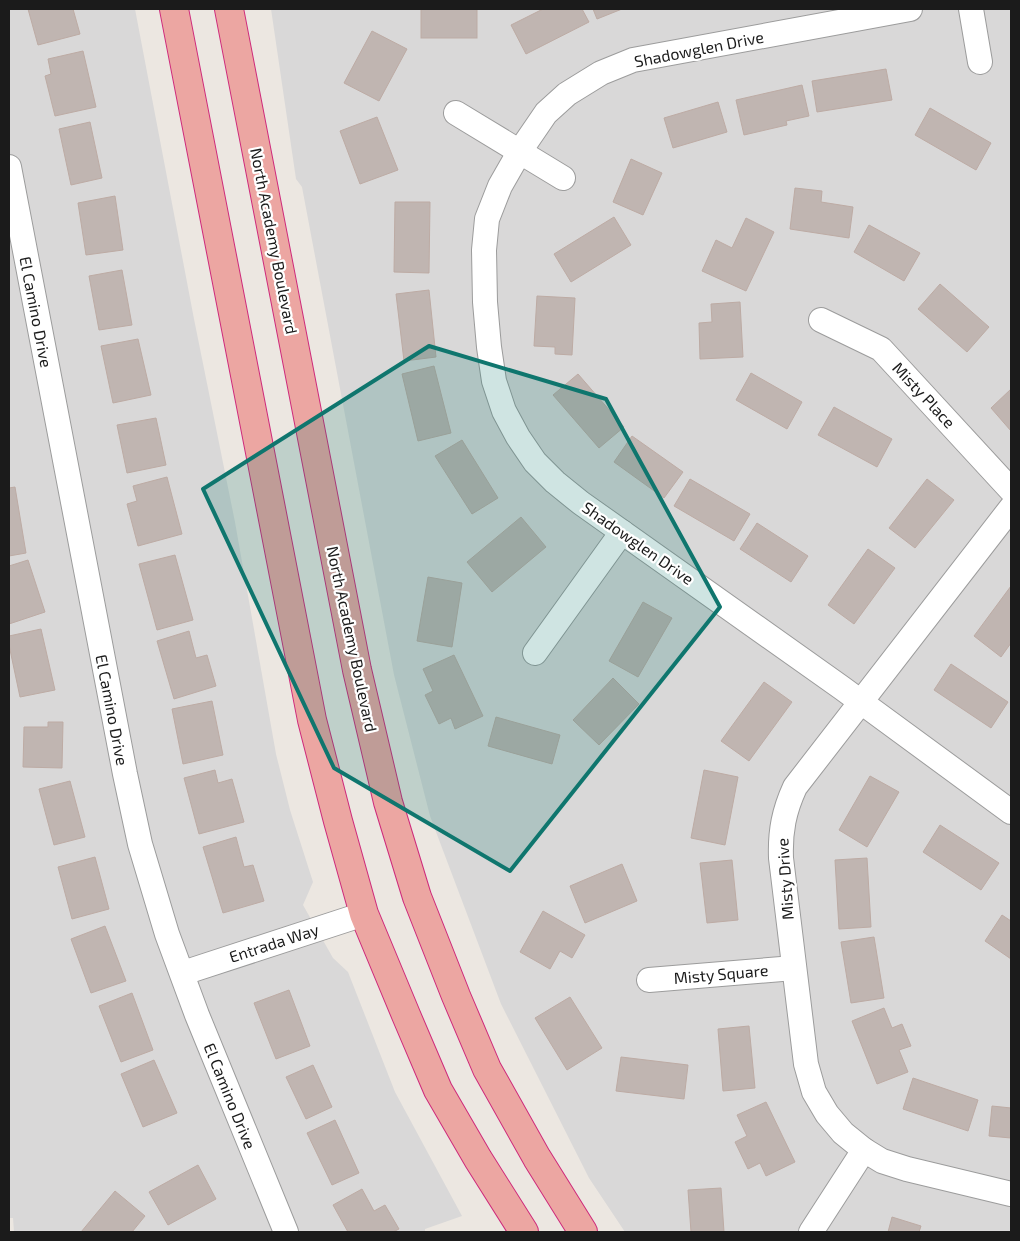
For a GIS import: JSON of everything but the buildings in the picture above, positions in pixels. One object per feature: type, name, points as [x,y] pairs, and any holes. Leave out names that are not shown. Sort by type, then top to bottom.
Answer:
[{"type":"highway","points":[[174,9],[312,720],[364,914],[438,1090],[478,1159],[524,1232]]},
{"type":"highway","name":"North Academy Boulevard","points":[[229,9],[357,670],[388,802],[417,898],[487,1068],[537,1158],[583,1232]]},
{"type":"street","name":"Shadowglen Drive","points":[[910,9],[633,60],[601,73],[568,94],[546,113],[520,151],[500,186],[487,219],[484,250],[485,302],[489,347],[494,381],[504,411],[518,438],[535,462],[555,482],[581,504],[861,701],[1011,812]]},
{"type":"street","points":[[971,9],[980,62]]},
{"type":"street","points":[[456,113],[563,178]]},
{"type":"street","name":"El Camino Drive","points":[[9,167],[126,783],[140,844],[167,934],[197,1015],[286,1232]]},
{"type":"street","name":"Misty Place","points":[[821,320],[881,349],[1011,490]]},
{"type":"street","name":"Misty Drive","points":[[1011,508],[795,787],[787,804],[782,822],[780,841],[806,1064],[814,1092],[827,1114],[843,1133],[864,1150],[882,1161],[906,1169],[1011,1194]]},
{"type":"street","points":[[536,654],[622,532]]},
{"type":"street","name":"Entrada Way","points":[[183,973],[364,914]]},
{"type":"street","name":"Misty Square","points":[[649,980],[794,968]]},
{"type":"street","points":[[812,1232],[864,1150]]},
{"type":"highlighted area","points":[[429,346],[606,399],[720,607],[510,871],[334,768],[203,489]]},
{"type":"shaded area","points":[[9,9],[135,9],[235,522],[276,754],[290,810],[313,882],[303,905],[333,958],[348,972],[395,1092],[462,1216],[425,1229],[425,1232],[14,1232],[13,1218],[9,1218]]},
{"type":"shaded area","points":[[271,9],[1011,9],[1011,1232],[625,1232],[589,1178],[501,1004],[430,816],[394,675],[302,187],[296,179]]}]
